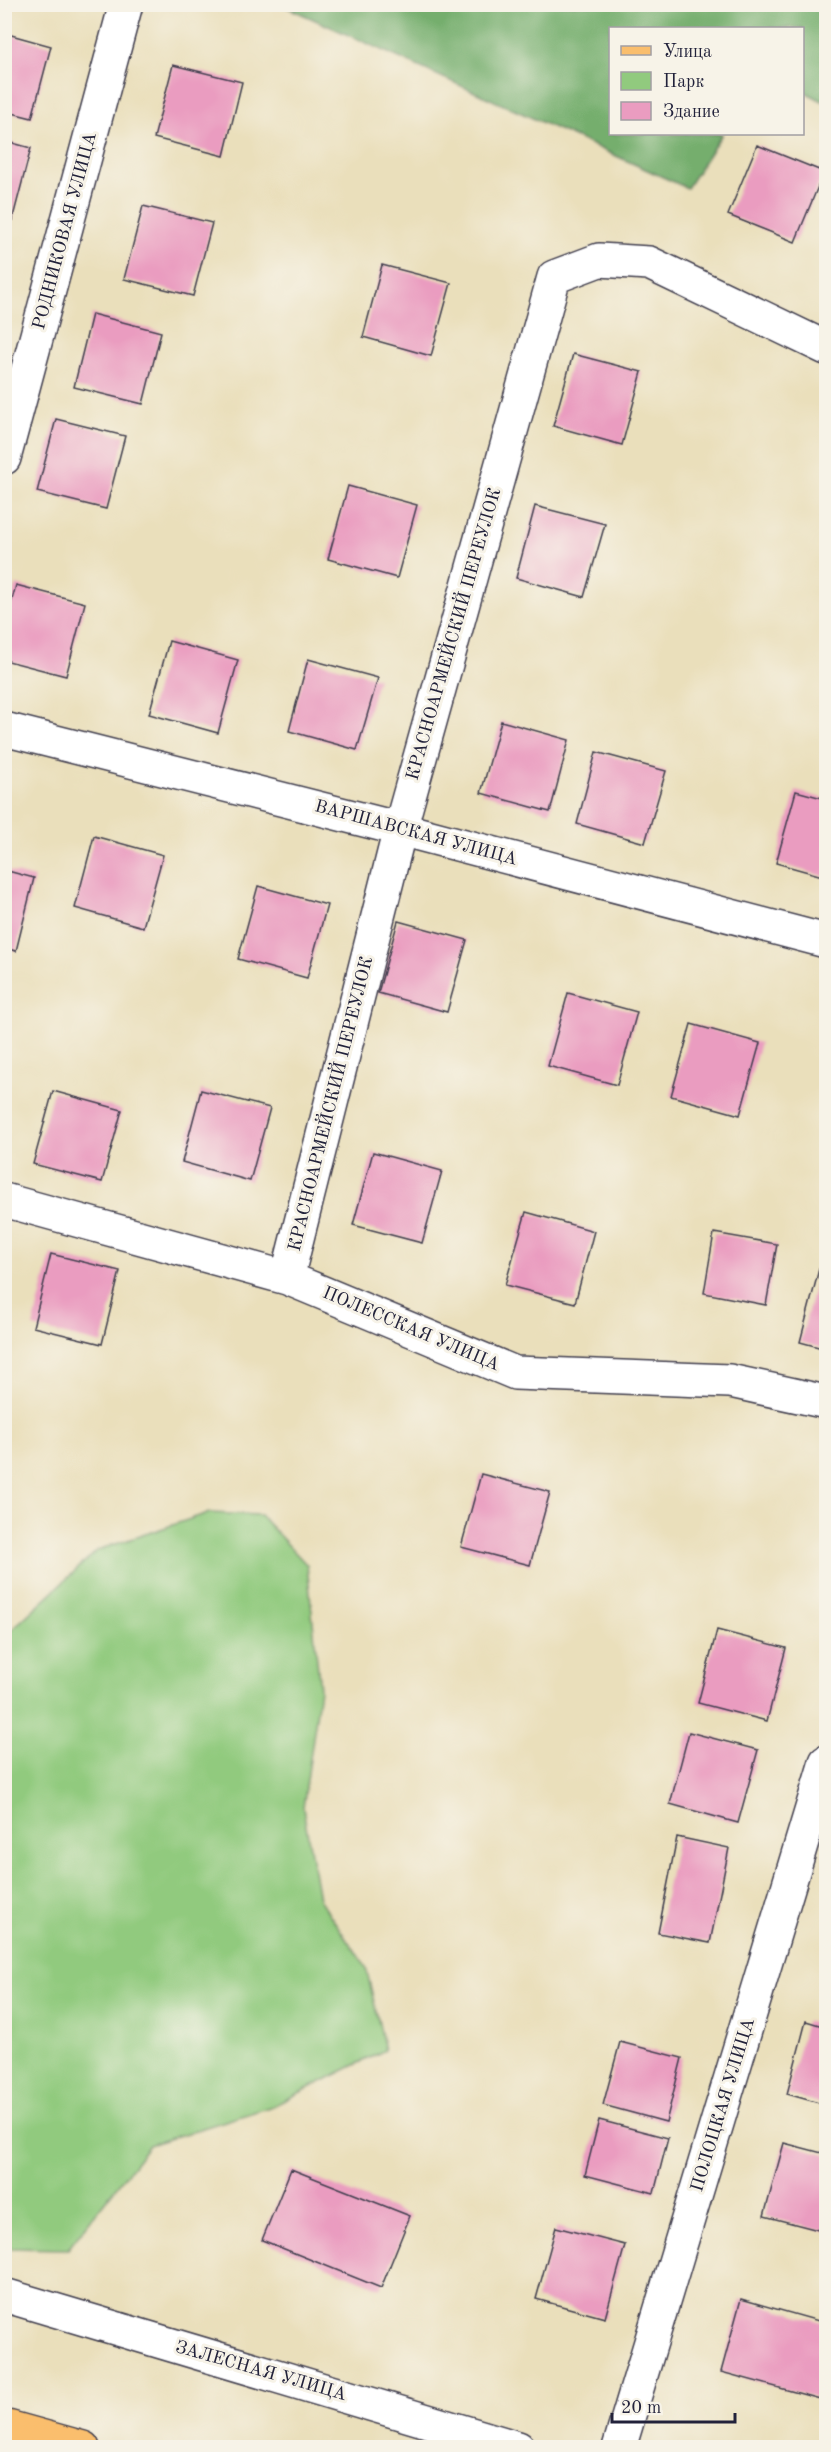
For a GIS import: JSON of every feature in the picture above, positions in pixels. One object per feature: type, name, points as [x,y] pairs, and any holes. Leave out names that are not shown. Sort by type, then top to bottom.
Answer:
[{"type":"main road","points":[[4,2426],[83,2448]]},
{"type":"street","name":"РОДНИКОВАЯ УЛИЦА","points":[[4,458],[126,4]]},
{"type":"street","name":"КРАСНОАРМЕЙСКИЙ ПЕРЕУЛОК","points":[[287,1278],[400,829],[554,278],[599,260],[649,263],[826,348]]},
{"type":"street","name":"ВАРШАВСКАЯ УЛИЦА","points":[[4,729],[400,829],[826,941]]},
{"type":"street","name":"ПОЛЕССКАЯ УЛИЦА","points":[[4,1200],[287,1278],[515,1373],[730,1381],[826,1402]]},
{"type":"street","name":"ПОЛОЦКАЯ УЛИЦА","points":[[619,2448],[826,1762]]},
{"type":"street","name":"ЗАЛЕСНАЯ УЛИЦА","points":[[4,2295],[518,2448]]},
{"type":"green space","points":[[282,5],[826,5],[826,103],[804,92],[804,27],[609,27],[609,135],[721,135],[687,188]]},
{"type":"green space","points":[[208,1513],[260,1515],[307,1565],[320,1689],[303,1808],[319,1899],[366,1967],[385,2050],[273,2106],[149,2145],[68,2249],[5,2248],[5,1642],[8,1633],[98,1550]]},
{"type":"building","points":[[4,33],[51,46],[32,118],[4,111]]},
{"type":"building","points":[[173,65],[242,82],[224,156],[154,138]]},
{"type":"building","points":[[5,141],[31,148],[12,221],[5,219]]},
{"type":"building","points":[[757,145],[824,172],[795,242],[728,215]]},
{"type":"building","points":[[143,206],[212,223],[193,296],[124,279]]},
{"type":"building","points":[[382,265],[451,283],[431,356],[363,337]]},
{"type":"building","points":[[92,314],[161,332],[143,404],[74,387]]},
{"type":"building","points":[[573,354],[642,372],[622,445],[553,426]]},
{"type":"building","points":[[56,419],[125,436],[106,509],[37,492]]},
{"type":"building","points":[[348,486],[417,505],[397,578],[328,559]]},
{"type":"building","points":[[535,506],[605,524],[584,597],[516,578]]},
{"type":"building","points":[[16,585],[85,603],[66,676],[4,660],[4,629]]},
{"type":"building","points":[[169,641],[238,660],[218,733],[149,714]]},
{"type":"building","points":[[308,659],[378,678],[357,750],[289,731]]},
{"type":"building","points":[[501,721],[569,740],[550,812],[481,793]]},
{"type":"building","points":[[596,752],[666,771],[645,843],[577,824]]},
{"type":"building","points":[[796,791],[826,799],[826,877],[776,863]]},
{"type":"building","points":[[94,836],[163,855],[143,927],[75,908]]},
{"type":"building","points":[[4,870],[34,878],[16,951],[4,948]]},
{"type":"building","points":[[258,886],[327,905],[307,978],[238,959]]},
{"type":"building","points":[[398,921],[467,940],[447,1012],[378,993]]},
{"type":"building","points":[[568,993],[637,1012],[617,1085],[548,1066]]},
{"type":"building","points":[[691,1024],[760,1043],[740,1115],[671,1096]]},
{"type":"building","points":[[201,1090],[270,1108],[250,1181],[182,1162]]},
{"type":"building","points":[[53,1091],[122,1110],[102,1182],[33,1164]]},
{"type":"building","points":[[373,1152],[442,1171],[422,1243],[353,1225]]},
{"type":"building","points":[[526,1212],[594,1231],[575,1303],[505,1285]]},
{"type":"building","points":[[714,1233],[777,1244],[766,1305],[704,1293]]},
{"type":"building","points":[[51,1254],[120,1271],[102,1344],[33,1327]]},
{"type":"building","points":[[819,1269],[826,1271],[826,1349],[800,1342]]},
{"type":"building","points":[[481,1474],[550,1492],[530,1565],[461,1547]]},
{"type":"building","points":[[717,1630],[786,1648],[767,1721],[698,1703]]},
{"type":"building","points":[[689,1732],[758,1750],[738,1823],[670,1804]]},
{"type":"building","points":[[677,1837],[729,1848],[710,1943],[658,1933]]},
{"type":"building","points":[[806,2021],[826,2027],[826,2105],[787,2094]]},
{"type":"building","points":[[620,2042],[682,2058],[666,2122],[603,2105]]},
{"type":"building","points":[[599,2120],[668,2138],[654,2193],[585,2175]]},
{"type":"building","points":[[784,2143],[826,2154],[826,2232],[764,2216]]},
{"type":"building","points":[[291,2169],[410,2216],[381,2288],[262,2240]]},
{"type":"building","points":[[556,2227],[625,2245],[605,2318],[536,2299]]},
{"type":"building","points":[[741,2299],[826,2323],[824,2400],[721,2372]]}]
